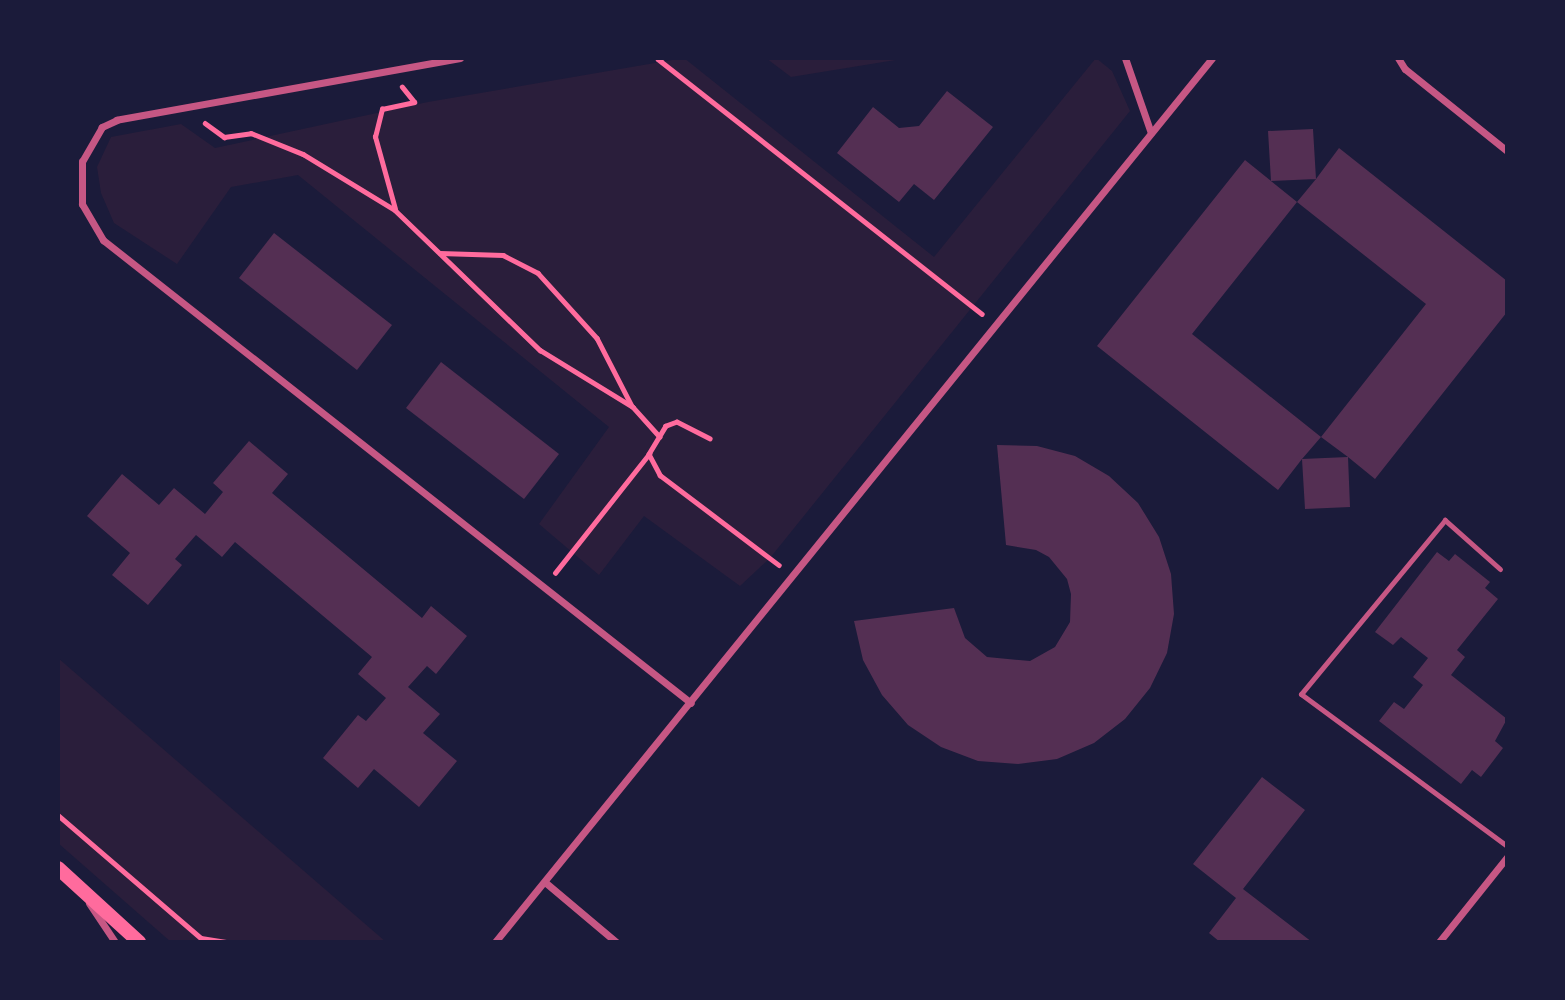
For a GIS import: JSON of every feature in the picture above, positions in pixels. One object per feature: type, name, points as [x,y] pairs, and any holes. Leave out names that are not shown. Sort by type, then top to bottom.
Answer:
[{"type":"main road","points":[[58,868],[139,942]]},
{"type":"street","points":[[460,58],[184,108],[102,127],[82,161],[82,204],[89,222],[103,240],[691,703]]},
{"type":"street","points":[[1125,58],[1151,133]]},
{"type":"street","points":[[495,942],[546,883],[1212,58]]},
{"type":"street","points":[[1398,58],[1405,69],[1507,151]]},
{"type":"street","points":[[1439,942],[1507,857]]},
{"type":"street","points":[[546,883],[616,942]]},
{"type":"street","points":[[76,884],[115,942]]},
{"type":"lane","points":[[1500,569],[1445,520],[1301,694],[1507,846]]},
{"type":"path","points":[[663,58],[658,59],[997,324]]},
{"type":"path","points":[[388,71],[414,102],[382,108],[374,138],[395,210]]},
{"type":"path","points":[[184,108],[224,138],[251,133],[303,154],[395,210],[540,350],[632,407],[660,437]]},
{"type":"path","points":[[439,253],[503,255],[538,273],[597,338],[632,407]]},
{"type":"path","points":[[544,587],[649,454],[666,426],[677,422],[710,439]]},
{"type":"path","points":[[649,454],[660,475],[793,577]]},
{"type":"path","points":[[58,815],[201,938],[226,942]]},
{"type":"shaded area","points":[[684,58],[934,257],[1096,58],[1112,71],[1130,111],[770,558],[740,586],[644,516],[599,575],[539,524],[609,427],[298,175],[231,187],[177,264],[114,223],[101,193],[97,167],[111,137],[181,124],[215,148],[428,102]]},
{"type":"shaded area","points":[[766,58],[908,58],[791,77]]},
{"type":"shaded area","points":[[58,658],[386,942],[171,942],[58,843]]},
{"type":"building","points":[[947,91],[993,127],[934,200],[914,184],[899,202],[837,153],[873,107],[899,128],[919,126]]},
{"type":"building","points":[[1313,129],[1316,179],[1271,181],[1268,131]]},
{"type":"building","points":[[1339,148],[1507,281],[1507,312],[1375,479],[1321,437],[1426,304],[1297,202]]},
{"type":"building","points":[[1245,160],[1297,202],[1192,334],[1321,437],[1278,490],[1097,346]]},
{"type":"building","points":[[274,233],[392,325],[357,370],[239,278]]},
{"type":"building","points":[[441,362],[559,454],[524,499],[406,408]]},
{"type":"building","points":[[249,441],[288,474],[272,493],[422,618],[431,606],[467,636],[436,674],[427,666],[408,687],[440,714],[423,733],[457,761],[419,807],[374,769],[358,788],[323,758],[358,715],[366,721],[386,698],[358,674],[372,657],[235,542],[222,557],[196,535],[175,559],[182,565],[148,605],[112,575],[130,553],[87,516],[122,474],[159,505],[174,488],[205,514],[223,492],[213,483]]},
{"type":"building","points":[[997,445],[1037,446],[1075,456],[1109,476],[1138,503],[1159,537],[1171,574],[1174,614],[1167,653],[1150,688],[1125,719],[1094,743],[1057,759],[1018,764],[978,761],[941,747],[908,725],[882,695],[863,660],[854,621],[954,608],[965,638],[987,657],[1030,661],[1055,647],[1070,622],[1071,594],[1067,579],[1049,557],[1036,550],[1006,545]]},
{"type":"building","points":[[1348,457],[1350,507],[1305,509],[1302,459]]},
{"type":"building","points":[[1437,552],[1449,561],[1455,554],[1490,582],[1485,588],[1498,599],[1457,650],[1465,657],[1451,675],[1507,719],[1495,741],[1503,748],[1481,777],[1472,770],[1461,784],[1379,721],[1394,702],[1404,709],[1423,685],[1413,677],[1428,658],[1401,637],[1393,645],[1375,632]]},
{"type":"building","points":[[1262,777],[1305,810],[1243,889],[1312,942],[1220,942],[1209,933],[1236,898],[1193,864]]}]
